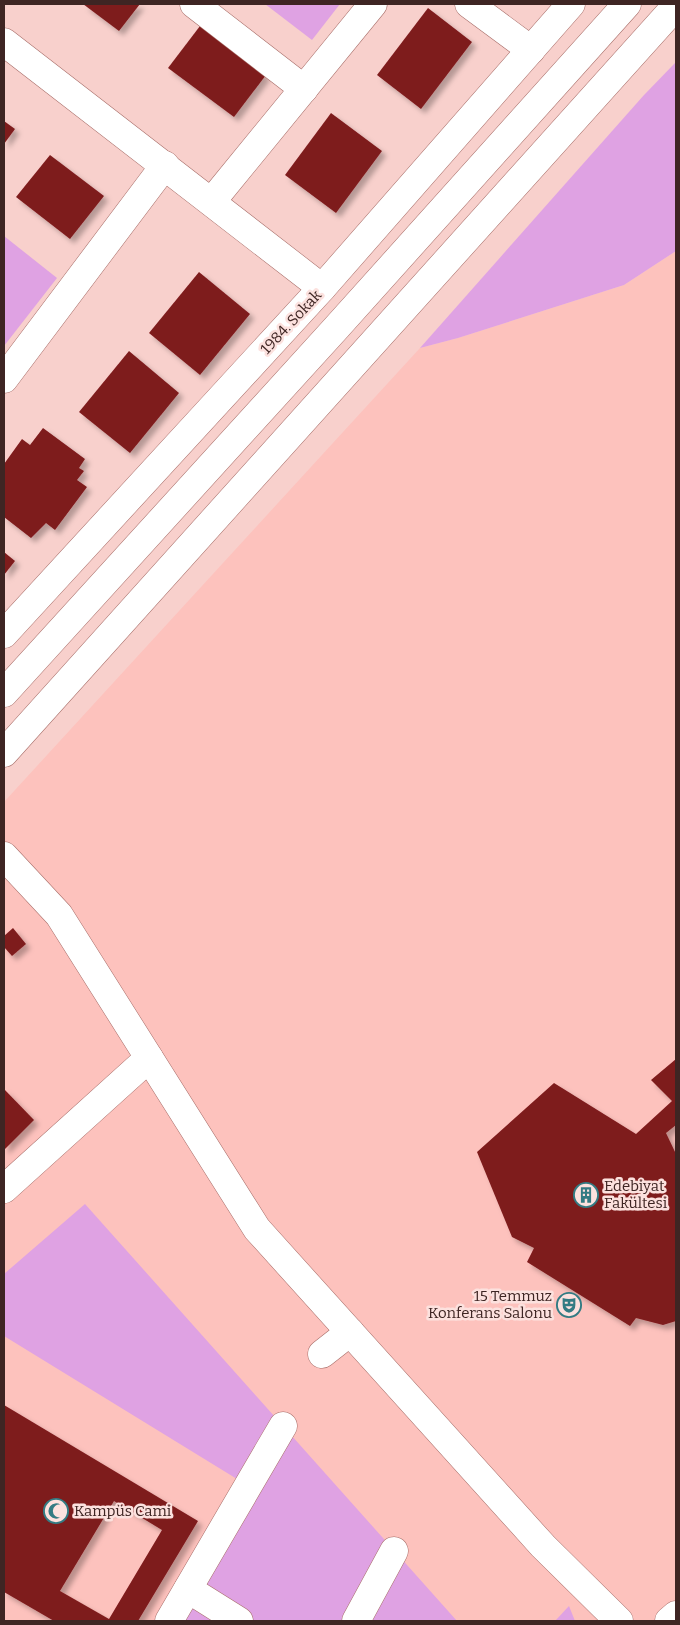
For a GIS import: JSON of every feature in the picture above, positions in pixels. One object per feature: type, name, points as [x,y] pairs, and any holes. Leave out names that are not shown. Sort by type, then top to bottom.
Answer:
[{"type":"main road","points":[[194,4],[304,89]]},
{"type":"main road","points":[[212,202],[372,4]]},
{"type":"main road","points":[[469,4],[531,50]]},
{"type":"main road","name":"1984. Sokak","points":[[4,634],[322,288],[572,4]]},
{"type":"main road","points":[[4,693],[627,4]]},
{"type":"main road","points":[[4,753],[676,6]]},
{"type":"main road","points":[[4,42],[322,288]]},
{"type":"main road","points":[[4,379],[165,165]]},
{"type":"main road","points":[[4,856],[59,915],[257,1229],[543,1546],[618,1621]]},
{"type":"main road","points":[[4,1189],[149,1058]]},
{"type":"main road","points":[[322,1354],[350,1332]]},
{"type":"main road","points":[[169,1621],[283,1426]]},
{"type":"main road","points":[[356,1621],[394,1551]]},
{"type":"main road","points":[[188,1589],[239,1621]]},
{"type":"main road","points":[[669,1621],[676,1615]]},
{"type":"shaded area","points":[[265,4],[340,4],[312,40]]},
{"type":"shaded area","points":[[676,62],[676,251],[624,285],[458,338],[420,348],[644,95]]},
{"type":"shaded area","points":[[4,236],[57,278],[4,346]]},
{"type":"shaded area","points":[[676,251],[676,1621],[4,1621],[4,802],[420,348],[458,338],[624,285]]},
{"type":"shaded area","points":[[85,1204],[457,1621],[172,1621],[250,1487],[4,1336],[4,1274]]},
{"type":"shaded area","points":[[569,1606],[575,1621],[555,1621]]},
{"type":"building","points":[[83,4],[140,4],[119,31]]},
{"type":"building","points":[[428,8],[472,42],[421,109],[377,75]]},
{"type":"building","points":[[200,26],[266,75],[234,117],[168,68]]},
{"type":"building","points":[[331,113],[382,151],[336,213],[285,175]]},
{"type":"building","points":[[4,121],[15,129],[4,144]]},
{"type":"building","points":[[50,155],[104,196],[70,239],[16,197]]},
{"type":"building","points":[[199,272],[250,314],[200,375],[149,333]]},
{"type":"building","points":[[129,351],[179,393],[130,453],[79,412]]},
{"type":"building","points":[[43,428],[85,459],[79,468],[84,471],[77,480],[87,487],[55,530],[46,523],[31,538],[4,517],[4,464],[22,439],[30,445]]},
{"type":"building","points":[[4,552],[15,561],[4,575]]},
{"type":"building","points":[[13,928],[26,944],[12,956],[4,947],[4,936]]},
{"type":"building","name":"Edebiyat Fakültesi","points":[[676,1059],[676,1125],[666,1133],[676,1154],[676,1321],[663,1325],[636,1318],[630,1326],[527,1262],[534,1248],[512,1237],[477,1152],[554,1083],[636,1134],[672,1101],[651,1080]]},
{"type":"building","points":[[4,1089],[34,1120],[4,1150]]},
{"type":"building","name":"Kampüs Cami","points":[[4,1405],[198,1521],[138,1621],[54,1621],[4,1592]],"holes":[[[114,1501],[162,1530],[109,1619],[60,1591]]]},
{"type":"place","name":"Edebiyat Fakültesi","points":[[586,1195]]},
{"type":"place","name":"15 Temmuz Konferans Salonu","points":[[569,1305]]},
{"type":"place","name":"Kampüs Cami","points":[[56,1511]]}]
